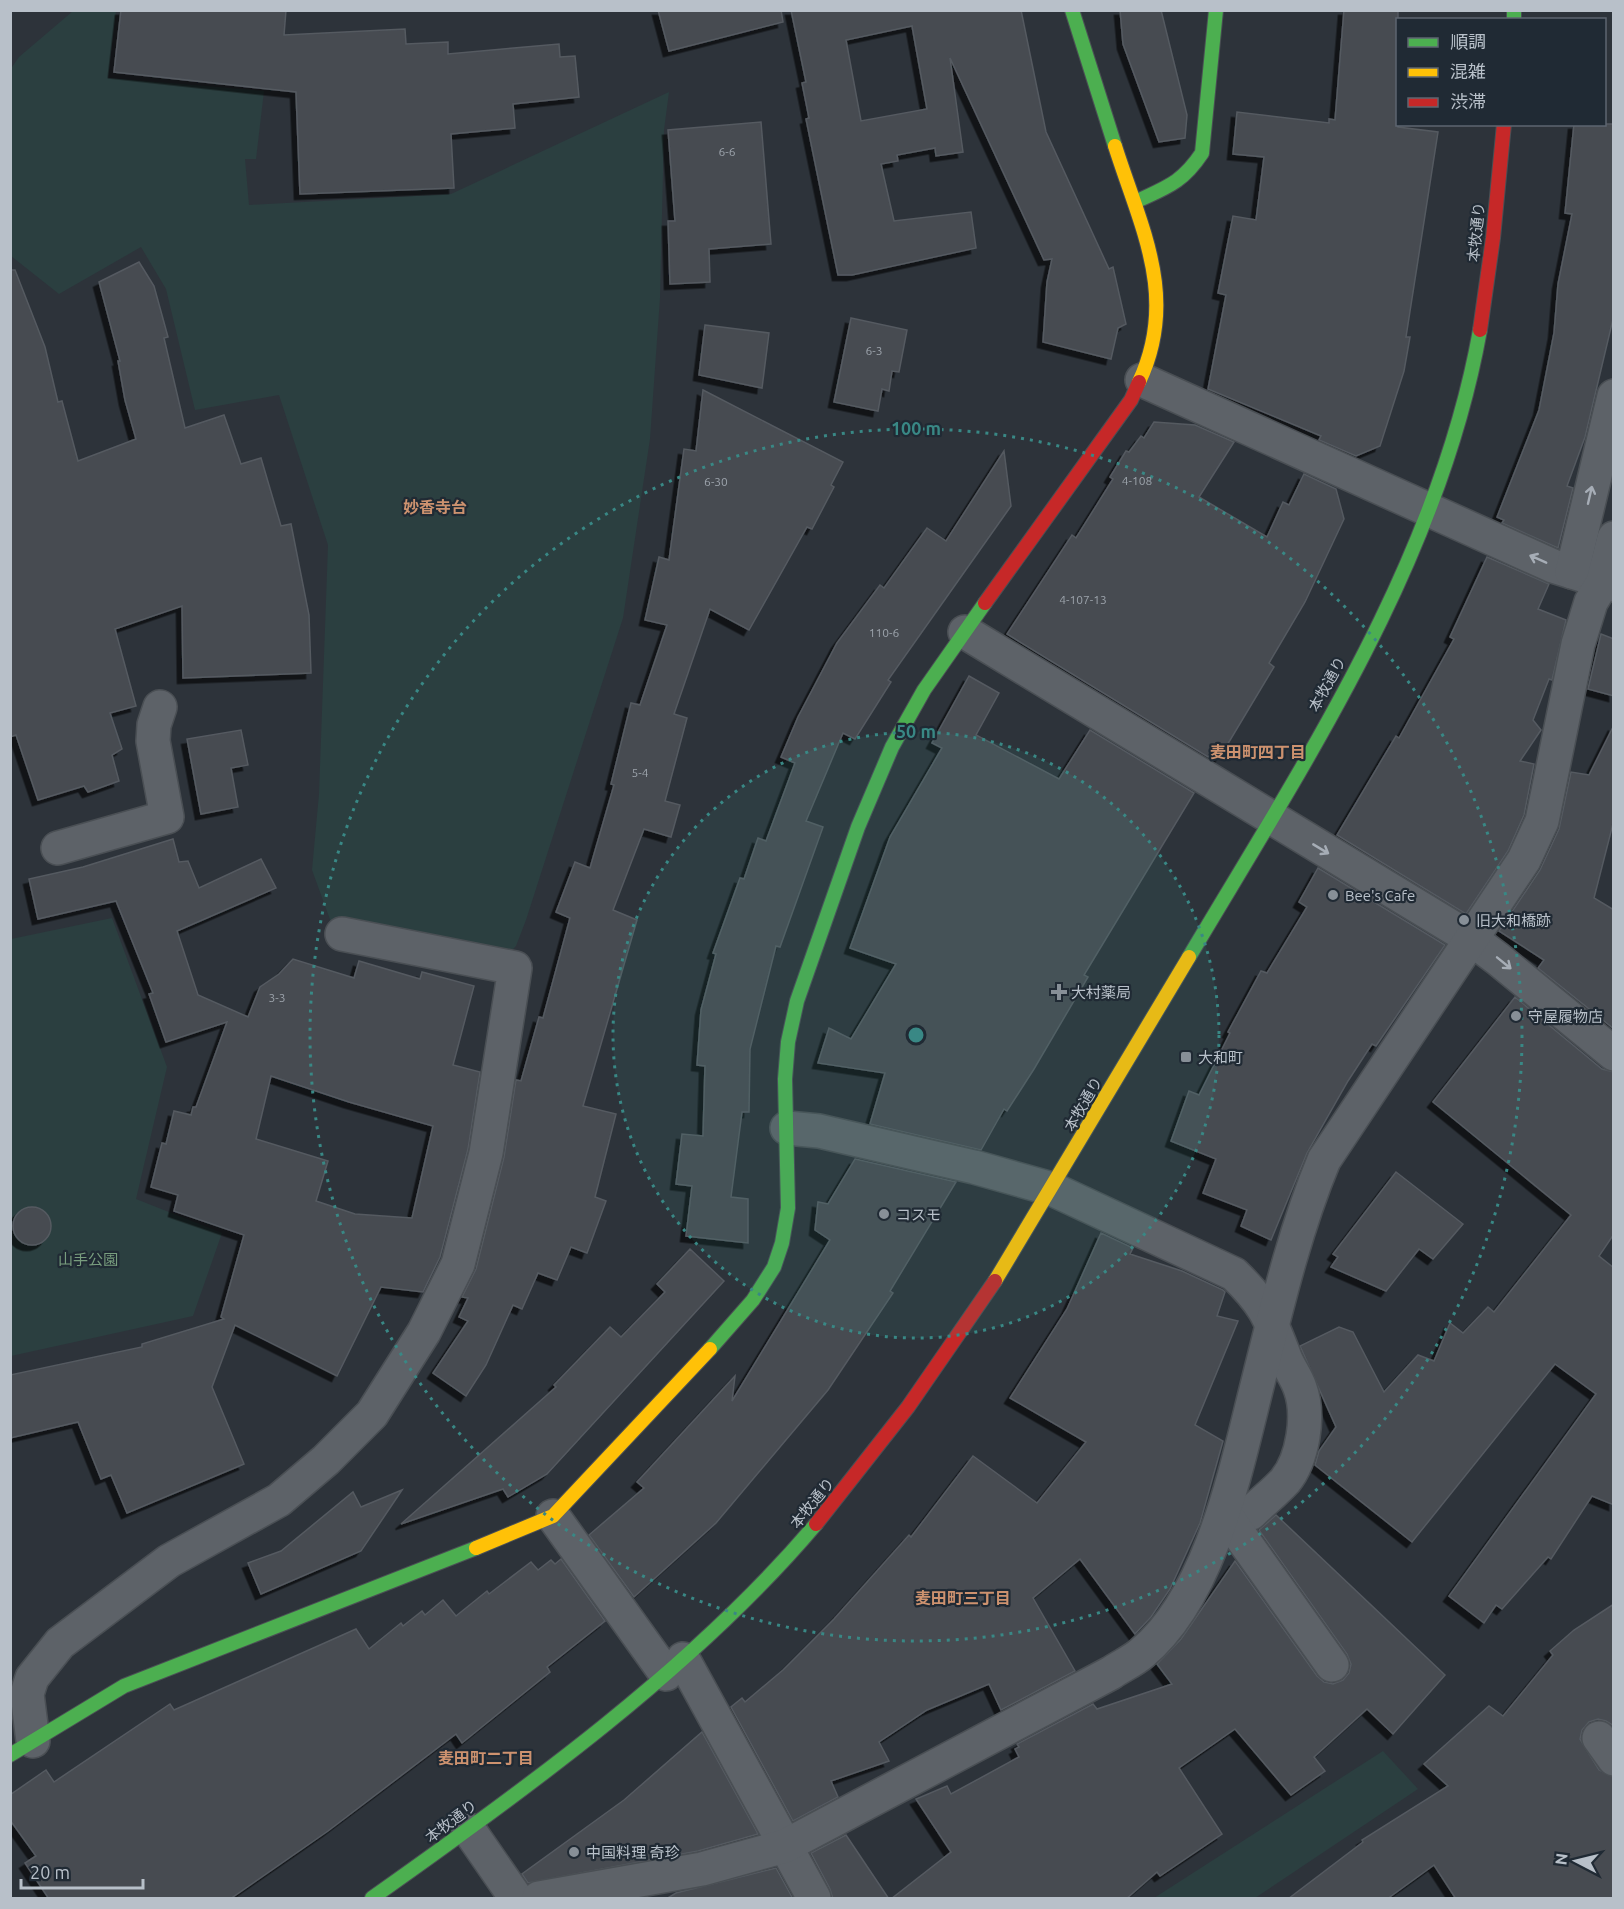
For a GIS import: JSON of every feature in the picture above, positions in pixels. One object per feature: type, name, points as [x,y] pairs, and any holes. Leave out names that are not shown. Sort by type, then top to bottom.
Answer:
[{"type":"street","points":[[22,1748],[124,1686],[495,1541],[553,1516],[674,1390],[753,1300],[774,1267],[782,1243],[788,1208],[786,1070],[788,1042],[798,1001],[858,827],[898,738],[924,690],[1073,477],[1131,400],[1142,380],[1155,338],[1159,299],[1149,245],[1072,10]]},
{"type":"street","points":[[1135,202],[1174,184],[1189,173],[1202,153],[1216,10]]},
{"type":"street","name":"本牧通り","points":[[372,1899],[469,1830],[674,1666],[740,1606],[798,1545],[900,1421],[1052,1189],[1271,818],[1368,644],[1429,511],[1459,423],[1476,349],[1489,272],[1504,126]]},
{"type":"street","points":[[1142,380],[1429,511],[1572,572],[1608,583]]},
{"type":"street","points":[[1572,572],[1614,396]]},
{"type":"street","points":[[539,1899],[702,1869],[785,1846],[1111,1673],[1142,1653],[1166,1626],[1188,1594],[1224,1513],[1273,1322],[1310,1194],[1324,1160],[1524,860],[1542,821],[1578,644],[1591,602],[1608,583],[1614,538]]},
{"type":"street","points":[[965,633],[1470,938],[1614,1054]]},
{"type":"street","points":[[58,848],[167,817],[153,741],[154,725],[160,707]]},
{"type":"street","points":[[22,1748],[28,1716],[29,1686],[32,1678],[60,1643],[169,1561],[279,1500],[353,1435],[372,1414],[424,1332],[458,1264],[486,1153],[515,968],[342,934]]},
{"type":"street","points":[[787,1128],[819,1131],[974,1167],[1052,1189],[1234,1274],[1254,1293],[1273,1322],[1284,1357],[1301,1388],[1304,1413],[1296,1462],[1285,1480],[1251,1513],[1224,1513]]},
{"type":"street","points":[[1224,1513],[1332,1665]]},
{"type":"street","points":[[553,1516],[674,1666],[785,1846],[814,1899]]},
{"type":"street","points":[[469,1830],[516,1899]]},
{"type":"green space","points":[[73,11],[116,11],[108,78],[264,91],[256,159],[245,159],[249,205],[451,194],[669,92],[664,130],[660,298],[650,439],[623,618],[526,920],[516,946],[509,953],[332,925],[312,870],[319,794],[328,545],[279,395],[195,410],[166,289],[141,247],[59,294],[11,256],[10,70],[19,57]]},
{"type":"green space","name":"山手公園","points":[[112,918],[167,1067],[136,1199],[222,1233],[193,1316],[11,1356],[11,939]]},
{"type":"green space","points":[[1383,1751],[1418,1789],[1255,1898],[1154,1898]]},
{"type":"building","points":[[121,10],[286,10],[284,35],[405,29],[406,44],[448,42],[448,54],[559,44],[560,57],[575,56],[579,97],[513,104],[515,128],[451,134],[454,188],[300,194],[296,92],[114,72]]},
{"type":"building","points":[[658,10],[781,10],[783,22],[669,51]]},
{"type":"building","points":[[791,10],[1021,10],[1046,132],[1109,269],[1113,267],[1126,324],[1118,328],[1111,359],[1043,342],[1047,282],[1052,259],[1044,260],[950,58],[963,152],[936,156],[935,148],[897,155],[898,161],[881,164],[894,221],[971,212],[976,248],[852,275],[838,275],[806,119],[809,118],[802,83],[806,82]],"holes":[[[912,26],[927,109],[861,121],[846,40]]]},
{"type":"building","points":[[1120,10],[1161,10],[1187,115],[1185,138],[1159,142],[1123,44]]},
{"type":"building","points":[[1344,10],[1398,10],[1398,18],[1396,18],[1396,126],[1438,132],[1406,337],[1410,337],[1404,371],[1380,446],[1356,456],[1319,440],[1321,436],[1208,389],[1226,295],[1218,293],[1233,216],[1256,220],[1264,157],[1233,154],[1237,112],[1329,123],[1329,119],[1335,120]]},
{"type":"building","points":[[761,122],[771,244],[709,249],[710,282],[670,284],[668,221],[675,221],[668,130]]},
{"type":"building","points":[[1614,124],[1614,315],[1585,437],[1567,486],[1573,488],[1558,548],[1502,523],[1504,520],[1497,517],[1539,410],[1554,333],[1558,284],[1572,214],[1565,213],[1574,126]]},
{"type":"building","points":[[139,262],[154,286],[168,337],[164,338],[185,428],[224,415],[241,464],[261,458],[281,526],[291,524],[309,615],[311,673],[183,678],[182,606],[115,629],[136,706],[110,713],[122,749],[112,755],[119,781],[88,792],[84,786],[38,800],[16,735],[10,737],[10,270],[15,270],[45,347],[58,402],[62,401],[78,461],[136,439],[125,400],[118,361],[120,361],[99,282]]},
{"type":"building","points":[[851,318],[907,330],[899,372],[892,371],[889,391],[882,389],[878,411],[834,402]]},
{"type":"building","points":[[705,325],[769,333],[762,388],[699,375]]},
{"type":"building","points":[[703,390],[843,462],[831,485],[834,487],[812,529],[807,527],[749,630],[710,609],[674,714],[687,718],[665,801],[680,805],[671,837],[644,829],[613,910],[637,920],[583,1106],[616,1114],[595,1197],[606,1201],[587,1253],[571,1247],[557,1280],[538,1273],[522,1309],[513,1305],[486,1365],[466,1396],[433,1373],[468,1321],[459,1317],[468,1298],[462,1297],[476,1269],[504,1157],[516,1080],[521,1081],[539,1017],[543,1018],[570,918],[556,912],[575,862],[590,868],[614,785],[611,784],[631,703],[640,705],[667,625],[645,620],[659,557],[669,560],[684,449],[696,451]]},
{"type":"building","points":[[1154,422],[1195,425],[1234,442],[1199,497],[1267,537],[1283,502],[1289,505],[1304,474],[1336,489],[1344,519],[1305,602],[1269,663],[1274,667],[1220,757],[1216,755],[1213,760],[1007,634],[1072,535],[1076,538],[1113,479],[1110,477],[1126,451],[1129,452],[1141,436],[1144,438]]},
{"type":"building","points":[[1004,451],[1011,506],[888,680],[891,682],[855,739],[843,733],[806,821],[823,827],[780,947],[776,946],[750,1049],[749,1112],[742,1112],[731,1197],[748,1199],[748,1243],[686,1236],[692,1186],[676,1184],[682,1134],[703,1136],[705,1066],[697,1065],[701,1010],[716,954],[713,953],[740,878],[744,879],[758,838],[766,841],[795,763],[781,757],[798,717],[837,643],[880,585],[884,588],[927,528],[946,541]]},
{"type":"building","points":[[1487,557],[1549,584],[1538,609],[1566,620],[1552,680],[1549,679],[1533,720],[1541,730],[1520,761],[1534,764],[1524,815],[1508,851],[1466,914],[1337,835],[1396,736],[1399,738],[1454,639],[1450,637]]},
{"type":"building","points":[[1601,634],[1614,639],[1614,696],[1588,689]]},
{"type":"building","points":[[969,676],[999,693],[976,735],[1059,779],[1090,730],[1194,793],[1084,975],[1088,977],[1034,1069],[1007,1111],[1004,1109],[981,1150],[870,1124],[885,1073],[818,1063],[829,1028],[851,1039],[896,964],[850,948],[890,837],[942,748],[932,743]]},
{"type":"building","points":[[1614,725],[1614,820],[1594,898],[1614,910],[1614,1029],[1538,968],[1544,960],[1499,931],[1540,870],[1559,829],[1571,772],[1589,775]]},
{"type":"building","points":[[241,730],[248,765],[231,768],[238,807],[201,814],[187,739]]},
{"type":"building","points":[[173,839],[179,862],[188,861],[199,888],[261,859],[276,888],[177,931],[198,995],[248,1017],[260,987],[279,974],[293,959],[354,978],[359,961],[420,979],[422,972],[474,986],[453,1065],[480,1072],[468,1149],[440,1257],[423,1292],[381,1287],[337,1376],[235,1325],[212,1387],[244,1464],[127,1513],[111,1475],[101,1479],[78,1422],[10,1438],[10,1375],[142,1347],[142,1344],[224,1319],[221,1317],[244,1235],[174,1211],[178,1195],[151,1187],[162,1143],[166,1144],[174,1111],[191,1115],[193,1107],[196,1107],[227,1022],[166,1042],[149,994],[153,993],[116,901],[38,919],[29,879],[83,867]],"holes":[[[271,1076],[349,1102],[433,1126],[412,1218],[355,1214],[316,1201],[328,1161],[256,1139]]]},
{"type":"building","points":[[1318,868],[1445,945],[1376,1046],[1372,1044],[1348,1081],[1307,1153],[1271,1240],[1241,1226],[1247,1210],[1203,1193],[1216,1159],[1171,1141],[1189,1091],[1199,1095],[1230,1033],[1228,1032],[1261,971],[1267,973],[1307,907],[1299,902]]},
{"type":"building","points":[[1515,997],[1602,1069],[1614,1072],[1614,1234],[1599,1256],[1614,1268],[1614,1505],[1592,1496],[1551,1559],[1548,1557],[1502,1609],[1496,1605],[1484,1623],[1449,1596],[1596,1394],[1555,1364],[1412,1542],[1315,1465],[1319,1451],[1336,1427],[1300,1346],[1339,1327],[1353,1332],[1384,1392],[1418,1355],[1434,1361],[1450,1323],[1463,1333],[1488,1307],[1494,1312],[1571,1215],[1433,1102]]},
{"type":"building","points":[[855,1159],[956,1182],[890,1291],[893,1293],[828,1390],[716,1523],[634,1597],[589,1535],[644,1488],[637,1482],[735,1376],[732,1401],[830,1240],[815,1230],[818,1202],[828,1204]]},
{"type":"building","points":[[1396,1172],[1463,1224],[1433,1259],[1419,1249],[1386,1291],[1331,1267],[1338,1257],[1333,1254]]},
{"type":"building","points":[[32,1207],[46,1212],[51,1226],[46,1240],[32,1245],[18,1240],[13,1226],[18,1212]]},
{"type":"building","points":[[1101,1233],[1133,1248],[1130,1254],[1182,1271],[1223,1290],[1225,1292],[1217,1316],[1238,1321],[1195,1425],[1223,1441],[1200,1523],[1170,1589],[1151,1617],[1135,1634],[1080,1559],[1033,1598],[1075,1671],[1001,1710],[989,1684],[927,1710],[879,1742],[889,1761],[831,1781],[838,1797],[793,1821],[731,1707],[742,1698],[745,1702],[783,1670],[834,1619],[909,1535],[911,1537],[973,1456],[1037,1503],[1086,1442],[1010,1398],[1067,1309]]},
{"type":"building","points":[[690,1249],[724,1281],[547,1474],[508,1497],[503,1489],[401,1524],[556,1387],[554,1385],[610,1327],[621,1337],[665,1292],[657,1284]]},
{"type":"building","points":[[402,1490],[361,1551],[261,1594],[248,1563],[281,1551],[353,1492],[361,1507]]},
{"type":"building","points":[[1276,1515],[1445,1675],[1393,1734],[1367,1709],[1314,1757],[1325,1771],[1291,1795],[1235,1729],[1179,1768],[1222,1834],[1160,1876],[1157,1872],[1126,1899],[891,1899],[951,1852],[916,1799],[947,1786],[951,1794],[1019,1757],[1015,1749],[1019,1747],[1017,1744],[1093,1704],[1097,1709],[1172,1684],[1157,1664],[1181,1639],[1235,1561],[1317,1676],[1324,1682],[1333,1684],[1343,1680],[1349,1673],[1351,1664],[1347,1654],[1259,1530]]},
{"type":"building","points":[[561,1559],[605,1621],[547,1667],[550,1672],[462,1743],[456,1734],[328,1831],[230,1899],[49,1899],[25,1863],[36,1856],[10,1820],[10,1795],[46,1770],[54,1782],[170,1704],[174,1710],[356,1629],[369,1649],[401,1623],[403,1626],[422,1611],[425,1615],[443,1600],[456,1616],[487,1591],[489,1594],[531,1562],[538,1570],[551,1560],[555,1564]]},
{"type":"building","points":[[1614,1604],[1614,1726],[1598,1719],[1589,1722],[1582,1730],[1580,1739],[1599,1770],[1614,1777],[1614,1899],[1456,1899],[1434,1865],[1387,1899],[1288,1899],[1363,1842],[1362,1840],[1448,1786],[1424,1764],[1489,1706],[1503,1716],[1553,1655],[1550,1651],[1574,1630]]},
{"type":"building","points":[[702,1732],[758,1834],[698,1851],[528,1883],[522,1874],[624,1800]]},
{"type":"building","points":[[846,1835],[889,1899],[833,1899],[811,1853]]},
{"type":"building","points":[[776,1868],[793,1899],[666,1899],[676,1893]]},
{"type":"traffic: fast","points":[[1072,10],[1115,146]]},
{"type":"traffic: fast","points":[[1135,202],[1180,178],[1202,153],[1216,10]]},
{"type":"traffic: fast","points":[[1514,10],[1514,18]]},
{"type":"traffic: fast","points":[[1189,957],[1322,733],[1401,578],[1434,497],[1461,415],[1480,330]]},
{"type":"traffic: fast","points":[[710,1349],[753,1300],[774,1267],[782,1243],[788,1208],[785,1079],[788,1042],[797,1001],[858,827],[892,747],[924,690],[985,603]]},
{"type":"traffic: fast","points":[[372,1898],[548,1770],[663,1677],[717,1628],[816,1524]]},
{"type":"traffic: fast","points":[[10,1755],[124,1686],[476,1548]]},
{"type":"traffic: slow","points":[[1115,146],[1145,234],[1156,292],[1156,321],[1151,351],[1139,382]]},
{"type":"traffic: slow","points":[[995,1281],[1189,957]]},
{"type":"traffic: slow","points":[[476,1548],[553,1516],[710,1349]]},
{"type":"traffic: jam","points":[[1480,330],[1493,238],[1504,126]]},
{"type":"traffic: jam","points":[[985,603],[1131,400],[1139,382]]},
{"type":"traffic: jam","points":[[816,1524],[908,1407],[995,1281]]},
{"type":"place","name":"Bee's Cafe","points":[[1333,895]]},
{"type":"place","name":"旧大和橋跡","points":[[1464,920]]},
{"type":"place","name":"大村薬局","points":[[1059,992]]},
{"type":"place","name":"守屋履物店","points":[[1516,1016]]},
{"type":"place","name":"大和町","points":[[1186,1057]]},
{"type":"place","name":"コスモ","points":[[884,1214]]},
{"type":"place","name":"中国料理 奇珍","points":[[574,1852]]},
{"type":"district","name":"妙香寺台","points":[[435,507]]},
{"type":"district","name":"麦田町四丁目","points":[[1258,752]]},
{"type":"district","name":"麦田町三丁目","points":[[963,1598]]},
{"type":"district","name":"麦田町二丁目","points":[[486,1758]]}]
